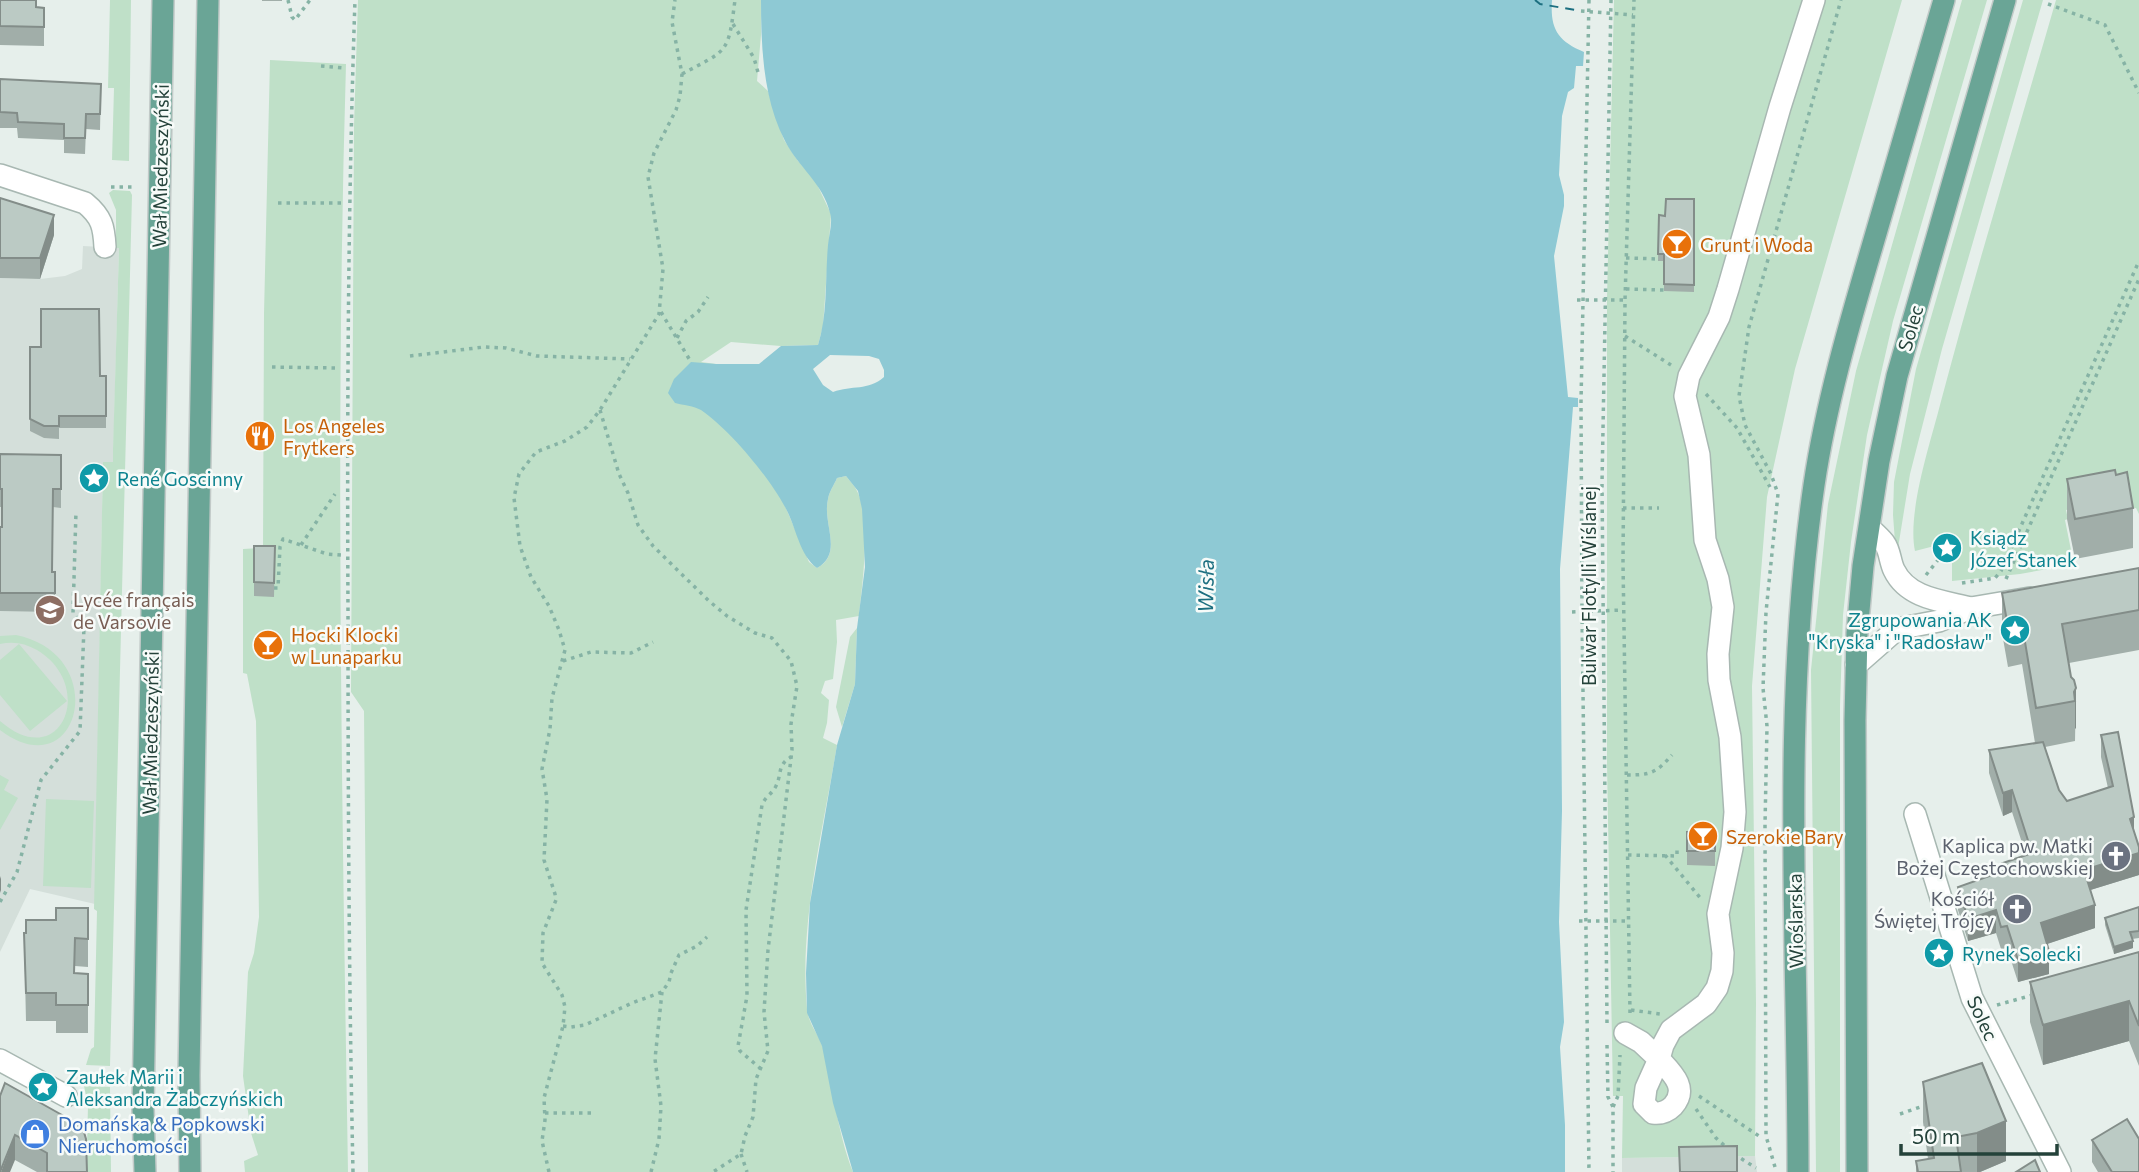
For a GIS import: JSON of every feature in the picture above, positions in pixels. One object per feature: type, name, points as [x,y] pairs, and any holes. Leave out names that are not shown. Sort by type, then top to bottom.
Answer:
[{"type":"main road","name":"Wał Miedzeszyński","points":[[145,1172],[143,1109],[163,0]]},
{"type":"main road","points":[[190,1172],[189,1074],[208,0]]},
{"type":"main road","name":"Wioślarska","points":[[1798,1172],[1795,786],[1799,627],[1815,483],[1829,407],[1854,311],[1944,0]]},
{"type":"main road","name":"Solec","points":[[1856,665],[1859,602],[1879,461],[1897,376],[2005,0]]},
{"type":"main road","points":[[1856,665],[1857,1172]]},
{"type":"street","points":[[1613,1035],[1642,1041],[1659,1059],[1678,1080],[1681,1093],[1668,1111],[1658,1114],[1647,1110],[1643,1099],[1659,1059],[1663,1045],[1671,1030],[1706,1004],[1717,988],[1722,971],[1724,953],[1718,915],[1732,848],[1735,812],[1730,737],[1718,654],[1723,607],[1718,579],[1705,540],[1699,455],[1685,396],[1689,376],[1719,317],[1814,0]]},
{"type":"street","points":[[0,176],[85,203],[95,211],[104,226],[105,247]]},
{"type":"street","points":[[1870,528],[1886,546],[1890,561],[1903,584],[1914,593],[1971,608]]},
{"type":"street","points":[[1856,665],[1897,629],[1939,621],[1971,608],[2054,593]]},
{"type":"street","name":"Solec","points":[[1915,814],[1972,998],[2060,1172]]},
{"type":"street","points":[[0,1060],[66,1096]]},
{"type":"path","points":[[288,0],[295,20],[310,0]]},
{"type":"path","points":[[353,1172],[347,368],[355,0]]},
{"type":"path","points":[[549,1172],[542,1141],[546,1086],[563,1026],[565,1007],[562,995],[542,963],[543,933],[556,900],[544,860],[547,799],[542,769],[553,690],[565,650],[559,630],[531,577],[520,546],[513,498],[515,486],[525,464],[536,452],[576,436],[587,427],[655,324],[660,310],[663,269],[648,177],[654,153],[681,96],[682,74],[671,22],[675,0]]},
{"type":"path","points":[[682,74],[722,52],[729,43],[735,0]]},
{"type":"path","points":[[1589,0],[1580,300],[1581,611],[1590,1172]]},
{"type":"path","name":"Bulwar Flotylli Wiślanej","points":[[1611,0],[1604,300],[1602,610],[1606,921],[1613,1035],[1608,1097],[1613,1107],[1613,1172]]},
{"type":"path","points":[[1613,1107],[1618,1096],[1618,1063],[1613,1035],[1631,1010],[1623,508],[1625,300],[1634,0]]},
{"type":"path","points":[[1777,1172],[1766,1136],[1767,726],[1763,688],[1766,612],[1778,494],[1772,474],[1745,425],[1739,396],[1749,327],[1841,0]]},
{"type":"path","points":[[2048,4],[2105,25],[2139,93]]},
{"type":"path","points":[[1581,12],[1633,15]]},
{"type":"path","points":[[732,23],[754,58],[759,76]]},
{"type":"path","points":[[321,66],[345,68]]},
{"type":"path","points":[[111,187],[135,187]]},
{"type":"path","points":[[278,203],[342,203]]},
{"type":"path","points":[[1628,208],[1634,208]]},
{"type":"path","points":[[1626,258],[1658,259]]},
{"type":"path","points":[[1955,584],[1995,578],[2001,571],[2139,261]]},
{"type":"path","points":[[2006,579],[2139,279]]},
{"type":"path","points":[[1626,289],[1664,290]]},
{"type":"path","points":[[677,338],[686,321],[698,312],[708,297]]},
{"type":"path","points":[[1580,300],[1625,300]]},
{"type":"path","points":[[660,310],[691,362]]},
{"type":"path","points":[[1625,336],[1689,376],[1737,428],[1770,487]]},
{"type":"path","points":[[410,356],[506,348],[537,356],[631,359]]},
{"type":"path","points":[[272,367],[338,368]]},
{"type":"path","points":[[600,410],[638,525],[653,546],[709,601],[755,633],[772,638],[791,661],[797,686],[768,950],[764,1012],[768,1051],[756,1079],[753,1117],[744,1136],[741,1154],[747,1172]]},
{"type":"path","points":[[300,545],[335,494]]},
{"type":"path","points":[[1623,508],[1659,508]]},
{"type":"path","points":[[0,902],[17,872],[41,780],[80,731],[84,627],[73,613],[76,511]]},
{"type":"path","points":[[274,588],[278,588],[280,547],[283,539],[327,554],[341,555]]},
{"type":"path","points":[[1927,579],[1946,550]]},
{"type":"path","points":[[1572,611],[1623,610]]},
{"type":"path","points":[[563,661],[591,652],[631,653],[653,642]]},
{"type":"path","points":[[1627,775],[1647,775],[1658,771],[1672,755]]},
{"type":"path","points":[[761,1069],[738,1046],[747,996],[746,910],[762,805],[777,783],[783,761],[791,757]]},
{"type":"path","points":[[1628,855],[1677,856],[1677,846]]},
{"type":"path","points":[[1665,855],[1697,895],[1718,915]]},
{"type":"path","points":[[1579,921],[1629,920]]},
{"type":"path","points":[[563,1026],[585,1024],[662,992],[679,956],[708,937]]},
{"type":"path","points":[[651,1172],[659,1139],[661,1106],[655,1059],[662,992]]},
{"type":"path","points":[[1991,1006],[2045,992]]},
{"type":"path","points":[[85,1075],[115,1076]]},
{"type":"path","points":[[1678,1080],[1762,1138]]},
{"type":"path","points":[[1678,1080],[1716,1138],[1729,1151],[1756,1168]]},
{"type":"path","points":[[1900,1114],[1938,1101]]},
{"type":"path","points":[[545,1113],[593,1113]]},
{"type":"path","points":[[713,1172],[741,1154]]},
{"type":"shaded area","name":"Lycée français de Varsovie","points":[[83,246],[119,248],[113,462],[103,462],[95,904],[30,889],[0,952],[0,278],[40,279],[65,276],[82,269]]},
{"type":"shaded area","points":[[1755,1156],[1757,1172],[1622,1172],[1622,1158]]},
{"type":"green space","points":[[110,0],[131,0],[129,161],[112,160],[114,88],[108,88]]},
{"type":"green space","points":[[358,0],[761,0],[757,81],[768,91],[784,140],[815,180],[831,214],[823,326],[818,345],[781,346],[731,342],[701,362],[716,364],[809,562],[817,568],[829,555],[831,546],[827,508],[829,494],[837,478],[846,476],[855,487],[864,516],[865,551],[859,616],[836,620],[837,642],[833,679],[825,681],[821,693],[829,700],[823,738],[837,745],[809,910],[805,976],[808,1014],[823,1048],[843,1142],[853,1172],[368,1172],[364,711],[351,692],[354,126]]},
{"type":"green space","points":[[1614,0],[1902,0],[1795,369],[1767,497],[1752,686],[1755,1156],[1622,1158],[1623,1096],[1613,1096],[1607,764],[1607,298]]},
{"type":"green space","points":[[1962,0],[1987,0],[1893,321],[1867,435],[1851,542],[1843,615],[1840,706],[1840,1172],[1816,1172],[1811,670],[1828,504],[1856,371]]},
{"type":"green space","points":[[2023,0],[2043,0],[1942,349],[1910,474],[1898,548],[1893,515],[1894,482],[1916,369]]},
{"type":"green space","points":[[2056,0],[2139,0],[2139,514],[2136,508],[2066,510],[2068,519],[2065,520],[2073,560],[2070,565],[2020,574],[1952,581],[1950,542],[1915,551],[1913,535],[1917,498],[1968,303]]},
{"type":"green space","points":[[270,60],[346,64],[340,479],[348,1172],[245,1172],[244,1161],[258,1155],[251,1133],[243,1076],[248,972],[254,953],[259,917],[256,721],[247,674],[243,673],[243,549],[263,548],[264,314]]},
{"type":"green space","points":[[113,190],[130,191],[132,195],[110,1066],[86,1065],[94,1047],[97,911],[94,909],[103,462],[113,462],[119,248],[116,248],[116,210],[109,193]]},
{"type":"green space","points":[[857,628],[855,684],[842,727],[836,707],[850,637]]},
{"type":"green space","points":[[16,635],[46,647],[66,667],[74,690],[74,712],[65,732],[49,743],[27,744],[0,730],[0,721],[22,735],[40,737],[54,731],[64,719],[68,702],[65,684],[55,666],[37,650],[14,643],[0,644],[0,636]]},
{"type":"green space","points":[[19,644],[67,701],[30,731],[0,695],[0,660]]},
{"type":"green space","points":[[0,775],[9,780],[4,790],[18,798],[0,830]]},
{"type":"green space","points":[[46,799],[94,801],[91,888],[43,886]]},
{"type":"green space","points":[[84,1086],[110,1087],[111,1172],[86,1172],[83,1154],[87,1148],[88,1105]]},
{"type":"water","name":"Wisła","points":[[761,0],[1552,0],[1552,18],[1557,32],[1567,43],[1584,52],[1583,66],[1576,66],[1574,88],[1568,92],[1562,116],[1559,175],[1564,206],[1554,256],[1568,397],[1578,398],[1578,407],[1573,407],[1560,569],[1562,811],[1559,922],[1564,1022],[1560,1047],[1565,1172],[853,1172],[833,1103],[822,1046],[807,1013],[806,973],[810,903],[837,745],[855,684],[857,628],[865,567],[862,509],[858,491],[846,476],[837,478],[829,494],[827,508],[831,546],[825,562],[817,568],[806,556],[778,495],[748,454],[712,419],[698,409],[675,403],[668,393],[674,379],[691,362],[759,364],[781,346],[818,345],[821,333],[831,217],[822,193],[785,141],[772,108],[763,54]],"holes":[[[830,355],[869,356],[879,359],[884,377],[866,386],[833,392],[823,385],[813,369]]]},
{"type":"building","points":[[0,0],[36,0],[36,7],[44,8],[44,27],[0,26]]},
{"type":"building","points":[[0,79],[101,84],[100,114],[86,114],[85,138],[64,138],[64,124],[18,122],[17,113],[0,112]]},
{"type":"building","points":[[0,198],[54,215],[40,258],[0,258]]},
{"type":"building","points":[[1666,199],[1694,199],[1694,285],[1664,284],[1664,254],[1658,254],[1659,215],[1665,216]]},
{"type":"building","points":[[41,309],[99,309],[100,376],[106,376],[106,416],[59,416],[59,426],[44,426],[30,419],[30,347],[41,347]]},
{"type":"building","points":[[0,454],[61,455],[61,489],[53,489],[52,572],[55,572],[55,593],[0,593]]},
{"type":"building","points":[[2115,470],[2116,475],[2127,472],[2133,508],[2075,519],[2067,479]]},
{"type":"building","points":[[254,546],[275,546],[274,583],[254,582]]},
{"type":"building","points":[[2139,568],[2139,610],[2062,624],[2071,677],[2076,688],[2075,701],[2036,708],[2022,624],[2008,627],[2002,593]]},
{"type":"building","points":[[2118,732],[2134,817],[2130,819],[2139,853],[2084,870],[2095,905],[2041,923],[2049,951],[2018,960],[2007,926],[2001,927],[1996,910],[1968,919],[1958,887],[2012,868],[2003,863],[2032,853],[2012,790],[2003,793],[1989,750],[2043,742],[2059,790],[2067,801],[2113,786],[2101,735]]},
{"type":"building","points":[[1715,831],[1715,851],[1687,851],[1687,832]]},
{"type":"building","points":[[2139,907],[2139,931],[2130,932],[2133,941],[2114,947],[2105,918]]},
{"type":"building","points":[[56,908],[88,908],[88,939],[75,938],[74,973],[88,974],[88,1005],[56,1005],[56,993],[26,993],[26,920],[56,920]]},
{"type":"building","points":[[2139,952],[2139,1026],[2129,1001],[2043,1025],[2030,982]]},
{"type":"building","points":[[1982,1063],[2006,1121],[1977,1133],[1956,1137],[1961,1172],[1918,1172],[1916,1161],[1934,1158],[1923,1082]]},
{"type":"building","points":[[5,1083],[83,1129],[87,1172],[47,1172],[47,1153],[15,1135],[0,1172],[0,1096]]},
{"type":"building","points":[[2127,1119],[2139,1139],[2139,1172],[2112,1172],[2092,1140]]},
{"type":"building","points":[[1737,1146],[1737,1172],[1680,1172],[1679,1147]]},
{"type":"building","points":[[2035,1160],[2040,1172],[2016,1172]]},
{"type":"ferry route","points":[[1535,0],[1540,4],[1581,11]]},
{"type":"place","name":"Grunt i Woda","points":[[1677,244]]},
{"type":"place","name":"Los Angeles Frytkers","points":[[260,436]]},
{"type":"place","name":"René Goscinny","points":[[94,478]]},
{"type":"place","name":"Ksiądz Józef Stanek","points":[[1947,548]]},
{"type":"place","name":"Lycée français de Varsovie","points":[[50,610]]},
{"type":"place","name":"Zgrupowania AK \"Kryska\" i \"Radosław\"","points":[[2015,630]]},
{"type":"place","name":"Hocki Klocki w Lunaparku","points":[[268,645]]},
{"type":"place","name":"Szerokie Bary","points":[[1703,836]]},
{"type":"place","name":"Kaplica pw. Matki Bożej Częstochowskiej","points":[[2116,856]]},
{"type":"place","name":"Kościół Świętej Trójcy","points":[[2017,909]]},
{"type":"place","name":"Rynek Solecki","points":[[1939,953]]},
{"type":"place","name":"Zaułek Marii i Aleksandra Żabczyńskich","points":[[43,1087]]},
{"type":"place","name":"Domańska & Popkowski Nieruchomości","points":[[35,1134]]}]
